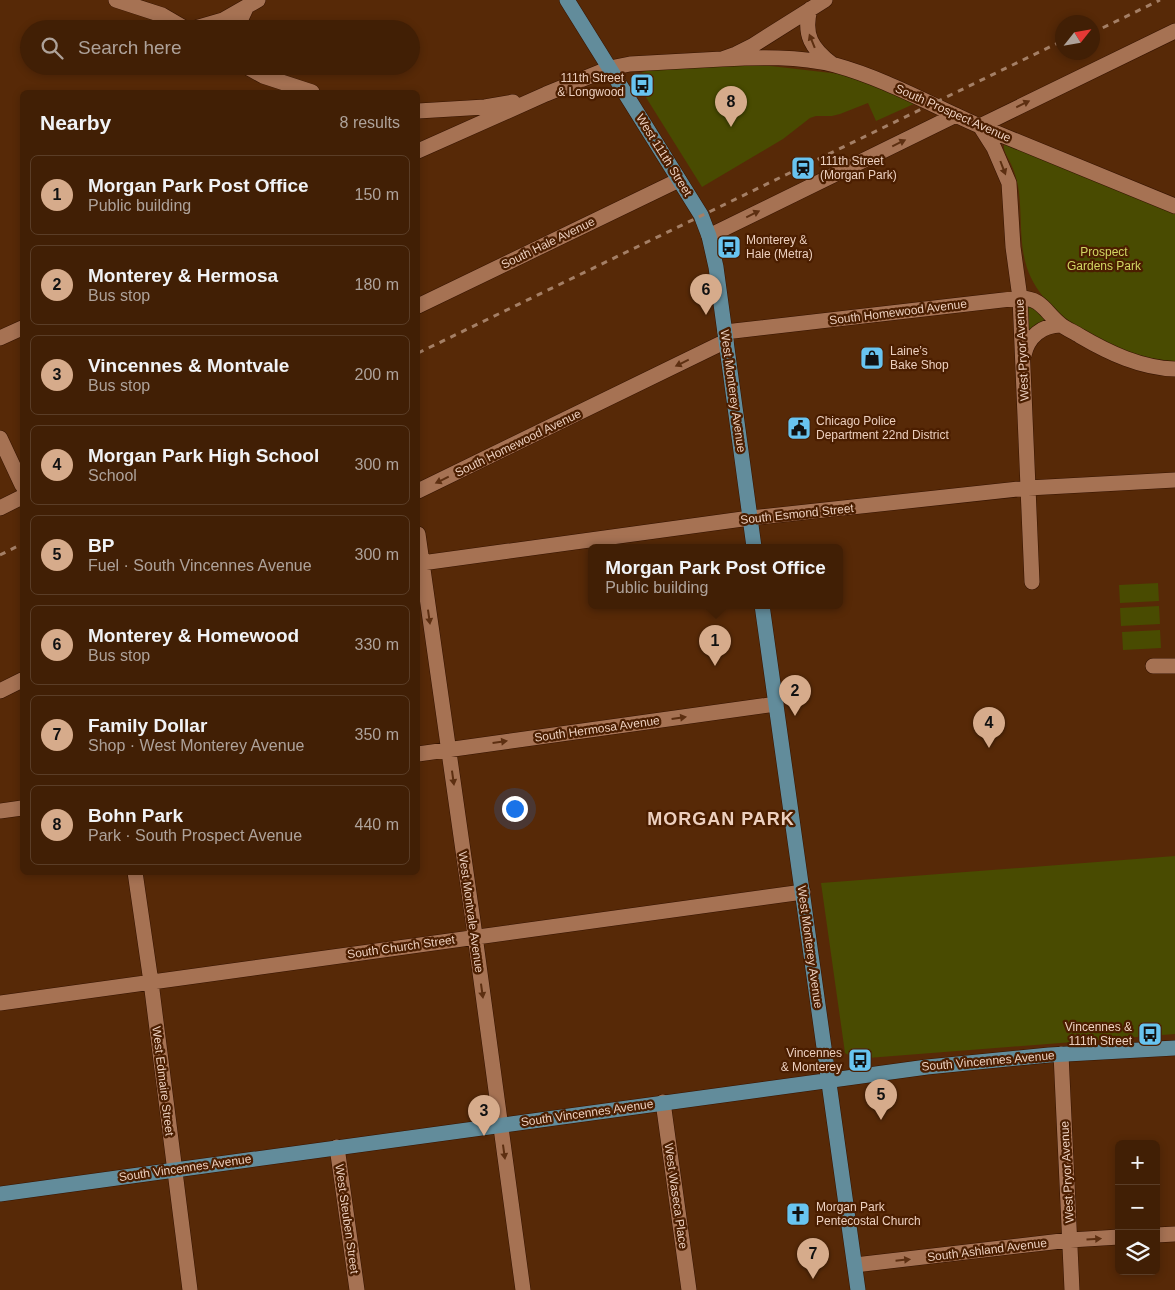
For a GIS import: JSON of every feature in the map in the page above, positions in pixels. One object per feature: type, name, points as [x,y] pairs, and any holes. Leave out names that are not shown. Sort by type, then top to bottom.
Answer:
[{"type":"main road","name":"West 111th Street","points":[[567,0],[701,215],[709,236]]},
{"type":"main road","name":"West Monterey Avenue","points":[[709,236],[716,267],[754,544]]},
{"type":"main road","name":"West Monterey Avenue","points":[[763,609],[858,1290]]},
{"type":"main road","name":"South Vincennes Avenue","points":[[0,1194],[828,1079],[1061,1054],[1175,1048]]},
{"type":"street","points":[[116,0],[162,15],[171,20]]},
{"type":"street","points":[[148,0],[162,15]]},
{"type":"street","points":[[722,59],[752,46],[818,3]]},
{"type":"street","points":[[818,3],[808,18],[808,30],[811,42],[817,53],[833,65]]},
{"type":"street","points":[[223,20],[252,4]]},
{"type":"street","points":[[242,20],[252,4]]},
{"type":"street","points":[[980,126],[1175,31]]},
{"type":"street","name":"South Prospect Avenue","points":[[546,94],[610,68],[630,64],[759,57],[807,60],[833,65],[892,85],[980,126],[1175,206]]},
{"type":"street","points":[[261,75],[306,90]]},
{"type":"street","points":[[420,111],[486,107],[546,94]]},
{"type":"street","points":[[420,150],[546,94]]},
{"type":"street","points":[[709,236],[956,115]]},
{"type":"street","name":"West Pryor Avenue","points":[[980,126],[994,148],[1009,183],[1013,247],[1020,298],[1032,582]]},
{"type":"street","name":"South Hale Avenue","points":[[420,305],[679,180]]},
{"type":"street","name":"South Homewood Avenue","points":[[420,490],[725,337],[1030,298],[1039,303],[1061,325],[1116,355],[1140,363],[1175,369]]},
{"type":"street","points":[[1022,360],[1025,347],[1035,334],[1051,325],[1061,325]]},
{"type":"street","points":[[0,338],[20,329]]},
{"type":"street","points":[[0,438],[20,481]]},
{"type":"street","name":"South Esmond Street","points":[[422,563],[750,518],[1028,488],[1175,480]]},
{"type":"street","points":[[0,508],[20,498]]},
{"type":"street","name":"West Montvale Avenue","points":[[420,548],[523,1290]]},
{"type":"street","points":[[1153,666],[1175,666]]},
{"type":"street","points":[[0,691],[20,681]]},
{"type":"street","name":"South Hermosa Avenue","points":[[420,754],[776,704]]},
{"type":"street","points":[[0,811],[20,808]]},
{"type":"street","name":"West Edmaire Street","points":[[135,875],[190,1290]]},
{"type":"street","name":"South Church Street","points":[[0,1003],[802,892]]},
{"type":"street","name":"West Pryor Avenue","points":[[1061,1054],[1072,1290]]},
{"type":"street","name":"West Waseca Place","points":[[663,1102],[689,1290]]},
{"type":"street","name":"West Steuben Street","points":[[337,1147],[357,1290]]},
{"type":"street","points":[[1160,1235],[1175,1234]]},
{"type":"street","name":"South Ashland Avenue","points":[[855,1265],[1070,1240],[1115,1237]]},
{"type":"green space","points":[[762,65],[840,74],[872,83],[916,103],[876,121],[868,103],[840,114],[810,118],[783,139],[702,187],[637,83],[636,76],[650,70],[704,66]]},
{"type":"green space","name":"Prospect Gardens Park","points":[[1005,143],[1010,143],[1175,213],[1175,361],[1133,354],[1088,334],[1050,304],[1036,287],[1024,259],[1019,189],[1014,171],[1004,150]]},
{"type":"green space","points":[[1031,303],[1047,320],[1028,331],[1026,305]]},
{"type":"green space","points":[[1158,583],[1159,601],[1120,603],[1119,585]]},
{"type":"green space","points":[[1159,606],[1160,624],[1121,626],[1120,608]]},
{"type":"green space","points":[[1160,630],[1161,648],[1123,650],[1122,632]]},
{"type":"green space","points":[[1175,856],[1175,1034],[855,1059],[845,1053],[821,883]]},
{"type":"railway","points":[[1100,29],[1160,0]]},
{"type":"railway","points":[[420,352],[1055,44]]},
{"type":"railway","points":[[0,555],[20,545]]},
{"type":"place","name":"111th Street & Longwood","points":[[642,85]]},
{"type":"place","name":"Bohn Park","points":[[731,127]]},
{"type":"place","name":"111th Street (Morgan Park)","points":[[803,168]]},
{"type":"place","name":"Monterey & Hale (Metra)","points":[[729,247]]},
{"type":"place","name":"Monterey & Homewood","points":[[706,315]]},
{"type":"place","name":"Laine’s Bake Shop","points":[[872,358]]},
{"type":"place","name":"Chicago Police Department 22nd District","points":[[799,428]]},
{"type":"place","name":"Morgan Park Post Office","points":[[715,666]]},
{"type":"place","name":"Monterey & Hermosa","points":[[795,716]]},
{"type":"place","name":"Morgan Park High School","points":[[989,748]]},
{"type":"place","name":"Vincennes & 111th Street","points":[[1150,1034]]},
{"type":"place","name":"Vincennes & Monterey","points":[[860,1060]]},
{"type":"place","name":"BP","points":[[881,1120]]},
{"type":"place","name":"Vincennes & Montvale","points":[[484,1136]]},
{"type":"place","name":"Morgan Park Pentecostal Church","points":[[798,1214]]},
{"type":"place","name":"Family Dollar","points":[[813,1279]]},
{"type":"district","name":"MORGAN PARK","points":[[721,819]]}]
